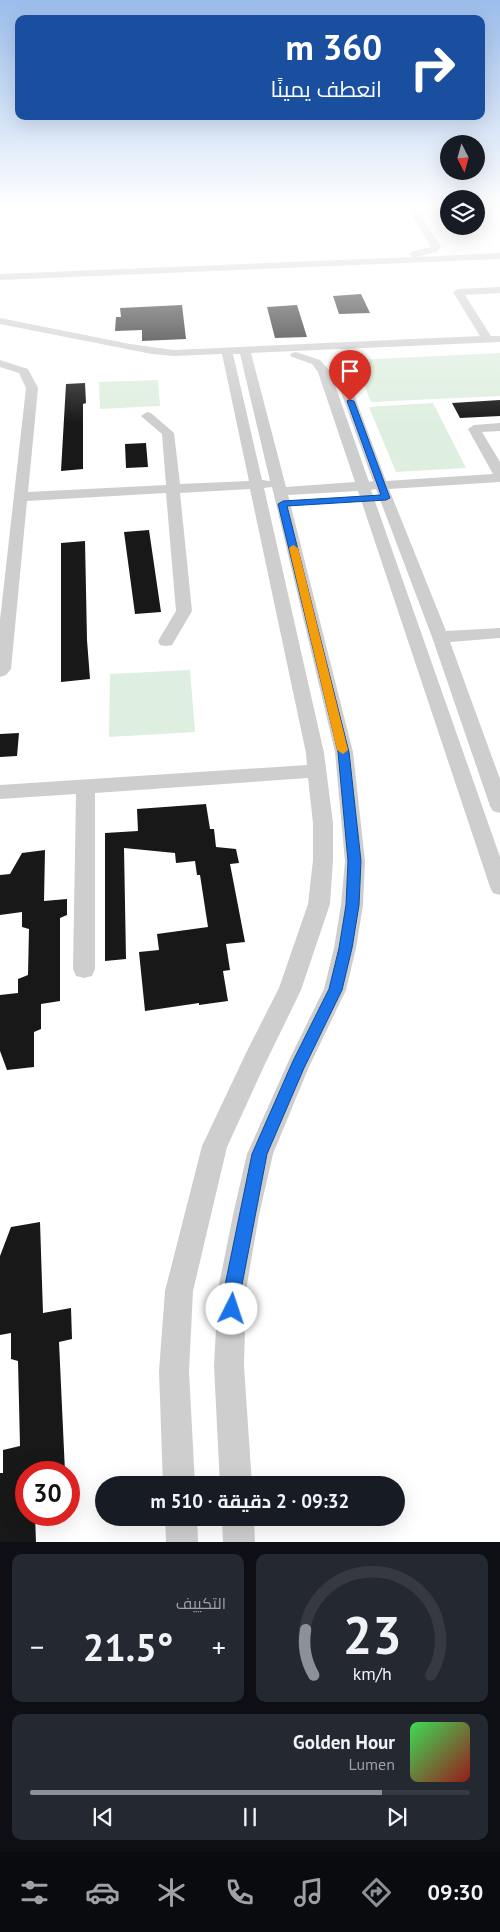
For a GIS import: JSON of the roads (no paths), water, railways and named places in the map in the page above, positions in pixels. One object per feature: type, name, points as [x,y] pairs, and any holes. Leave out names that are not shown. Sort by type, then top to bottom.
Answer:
[{"type":"street","points":[[0,286],[176,279]]},
{"type":"street","points":[[487,339],[458,292],[500,290]]},
{"type":"street","points":[[0,321],[147,351],[174,353],[296,355],[500,346]]},
{"type":"street","points":[[0,332],[40,340]]},
{"type":"street","points":[[93,352],[148,359],[500,338]]},
{"type":"street","points":[[352,353],[341,361],[338,368],[383,491],[495,780],[500,806]]},
{"type":"street","points":[[179,1476],[174,1371],[179,1291],[215,1146],[256,1057],[290,990],[319,904],[323,860],[323,823],[315,753],[256,484],[237,354]]},
{"type":"street","points":[[235,1476],[229,1366],[232,1290],[246,1215],[260,1154],[298,1066],[336,990],[352,905],[354,870],[344,752],[280,493],[237,354]]},
{"type":"street","points":[[296,355],[316,362],[324,371],[500,886]]},
{"type":"street","points":[[0,364],[24,371],[32,388],[3,669],[0,671]]},
{"type":"street","points":[[147,416],[168,433],[184,611],[166,641]]},
{"type":"street","points":[[500,427],[474,429],[500,474]]},
{"type":"street","points":[[21,497],[256,484],[280,493],[365,492],[500,478]]},
{"type":"street","points":[[383,491],[500,491]]},
{"type":"street","points":[[440,637],[500,633]]},
{"type":"street","points":[[0,792],[317,771]]},
{"type":"street","points":[[465,782],[495,780]]},
{"type":"street","points":[[84,969],[86,786]]},
{"type":"street","points":[[181,1526],[182,1542]]},
{"type":"street","points":[[238,1526],[239,1542]]}]
